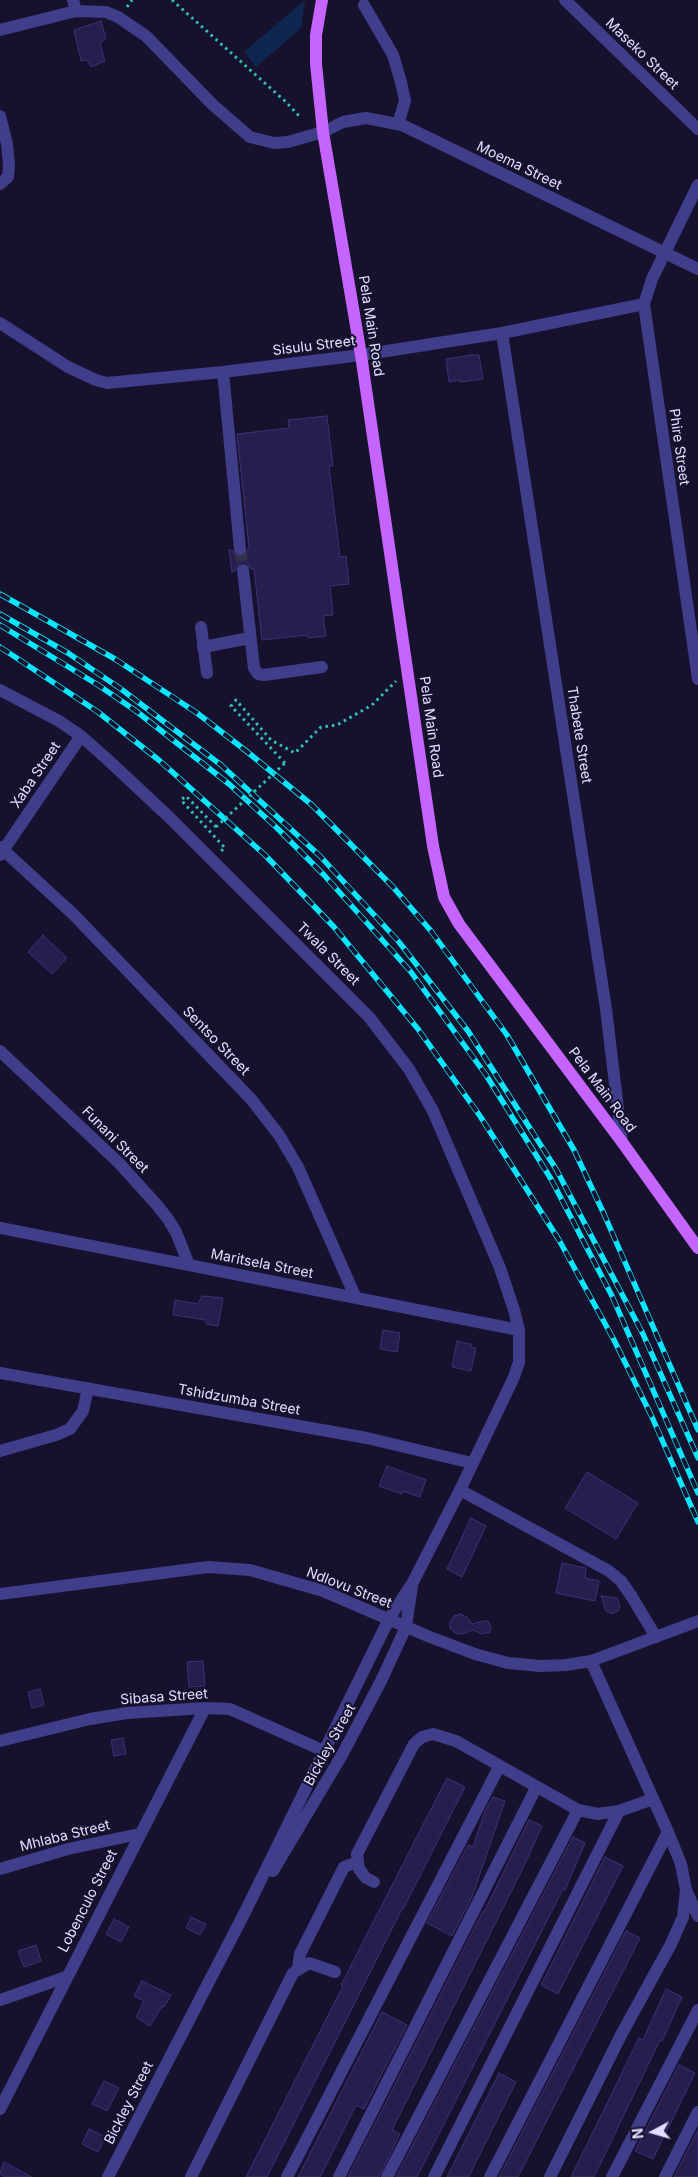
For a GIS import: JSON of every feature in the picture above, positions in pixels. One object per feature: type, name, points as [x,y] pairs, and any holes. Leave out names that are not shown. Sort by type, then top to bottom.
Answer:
[{"type":"main road","name":"Pela Main Road","points":[[322,0],[316,35],[316,64],[323,132],[361,355],[433,846],[444,897],[459,924],[622,1142],[698,1248]]},
{"type":"street","name":"Maseko Street","points":[[565,0],[698,129]]},
{"type":"street","points":[[364,5],[393,56],[401,82],[405,101],[398,124]]},
{"type":"street","name":"Moema Street","points":[[0,30],[74,6],[106,12],[131,24],[146,36],[213,105],[250,137],[274,143],[288,142],[323,132],[343,122],[366,118],[398,124],[698,269]]},
{"type":"street","points":[[0,116],[7,144],[9,164],[8,177],[0,184]]},
{"type":"street","points":[[664,252],[698,185]]},
{"type":"street","name":"Phire Street","points":[[664,252],[644,304],[698,679]]},
{"type":"street","name":"Sisulu Street","points":[[0,323],[68,367],[96,380],[108,383],[223,372],[361,355],[502,333],[644,304]]},
{"type":"street","name":"Thabete Street","points":[[502,333],[606,1009],[622,1142]]},
{"type":"street","points":[[223,372],[240,549]]},
{"type":"street","points":[[243,570],[254,668],[258,674],[264,675],[322,667]]},
{"type":"street","points":[[201,627],[207,672]]},
{"type":"street","points":[[203,647],[250,638]]},
{"type":"street","name":"Twala Street","points":[[0,690],[36,708],[81,736],[170,818],[353,1000],[392,1047],[421,1088],[433,1111],[500,1268],[519,1330]]},
{"type":"street","name":"Xaba Street","points":[[1,851],[81,736]]},
{"type":"street","name":"Sentso Street","points":[[1,851],[73,914],[251,1099],[279,1135],[298,1167],[355,1296]]},
{"type":"street","name":"Funani Street","points":[[0,1051],[119,1163],[157,1205],[176,1232],[189,1265]]},
{"type":"street","name":"Maritsela Street","points":[[0,1228],[355,1296],[519,1330]]},
{"type":"street","name":"Bickley Street","points":[[108,2177],[246,1910],[389,1619],[413,1582],[460,1490],[514,1377],[519,1362],[519,1330]]},
{"type":"street","name":"Tshidzumba Street","points":[[0,1373],[366,1438],[472,1463]]},
{"type":"street","points":[[0,1451],[56,1435],[70,1429],[83,1411],[88,1388]]},
{"type":"street","points":[[460,1490],[609,1571],[621,1581],[656,1637]]},
{"type":"street","name":"Ndlovu Street","points":[[0,1594],[208,1567],[250,1570],[323,1591],[406,1627],[475,1654],[508,1664],[566,1666],[591,1662],[698,1621]]},
{"type":"street","name":"Bickley Street","points":[[246,1910],[268,1880],[351,1739],[382,1681],[406,1627],[413,1582]]},
{"type":"street","points":[[591,1662],[668,1832],[681,1864],[686,1890],[698,1916]]},
{"type":"street","name":"Sibasa Street","points":[[0,1741],[118,1715],[205,1708],[230,1709],[324,1751]]},
{"type":"street","name":"Lobenculo Street","points":[[0,2109],[205,1708]]},
{"type":"street","points":[[374,1882],[366,1878],[359,1869],[357,1862],[359,1849],[414,1744],[422,1737],[433,1734],[445,1736],[578,1810],[598,1814],[619,1811],[653,1799]]},
{"type":"street","points":[[287,2177],[499,1767]]},
{"type":"street","points":[[339,2177],[536,1788]]},
{"type":"street","points":[[387,2177],[578,1810]]},
{"type":"street","points":[[434,2177],[619,1811]]},
{"type":"street","points":[[490,2177],[668,1832]]},
{"type":"street","name":"Mhlaba Street","points":[[0,1869],[68,1849],[139,1834]]},
{"type":"street","points":[[298,1968],[300,1954],[344,1867],[357,1862]]},
{"type":"street","points":[[550,2177],[621,2035],[671,1944],[683,1917],[686,1890]]},
{"type":"street","points":[[191,2177],[293,1973],[298,1968],[309,1963],[335,1972]]},
{"type":"street","points":[[0,2000],[66,1977]]},
{"type":"street","points":[[612,2177],[698,2010]]},
{"type":"street","points":[[665,2177],[698,2112]]},
{"type":"path","points":[[172,0],[286,102],[301,118]]},
{"type":"path","points":[[221,844],[181,800],[186,796],[216,827],[285,763],[231,706],[236,700],[271,740],[295,752],[321,727],[337,725],[372,705],[382,695]]},
{"type":"water","points":[[305,0],[301,28],[256,67],[244,52]]},
{"type":"building","points":[[101,21],[106,38],[100,43],[105,61],[91,67],[87,60],[81,61],[74,30]]},
{"type":"building","points":[[479,355],[483,379],[449,382],[446,359]]},
{"type":"building","points":[[327,416],[333,466],[329,466],[340,557],[346,556],[349,584],[330,586],[333,615],[323,616],[326,636],[308,638],[307,635],[262,640],[254,569],[251,569],[247,563],[242,562],[232,572],[229,550],[232,550],[236,556],[241,557],[245,555],[249,547],[237,434],[289,428],[288,420]]},
{"type":"building","points":[[43,935],[67,958],[52,974],[28,952]]},
{"type":"building","points":[[202,1296],[223,1298],[218,1326],[206,1324],[206,1320],[173,1315],[175,1300],[198,1304]]},
{"type":"building","points":[[383,1330],[400,1333],[397,1352],[380,1349]]},
{"type":"building","points":[[457,1341],[471,1344],[471,1347],[476,1348],[471,1371],[452,1367]]},
{"type":"building","points":[[387,1466],[426,1480],[420,1497],[403,1491],[402,1494],[379,1486]]},
{"type":"building","points":[[587,1472],[638,1503],[616,1539],[565,1508]]},
{"type":"building","points":[[471,1518],[486,1526],[462,1577],[447,1569]]},
{"type":"building","points":[[562,1563],[586,1568],[585,1578],[599,1581],[595,1601],[556,1593]]},
{"type":"building","points":[[601,1596],[617,1598],[620,1606],[618,1611],[611,1614],[606,1611]]},
{"type":"building","points":[[460,1614],[467,1617],[472,1624],[488,1621],[491,1627],[490,1632],[482,1634],[473,1630],[462,1634],[455,1633],[450,1628],[450,1622],[454,1616]]},
{"type":"building","points":[[203,1661],[205,1686],[189,1687],[187,1662]]},
{"type":"building","points":[[40,1689],[44,1705],[32,1708],[28,1692]]},
{"type":"building","points":[[123,1738],[126,1754],[114,1756],[111,1740]]},
{"type":"building","points":[[447,1778],[465,1787],[267,2177],[246,2177],[343,1986],[341,1985]]},
{"type":"building","points":[[493,1797],[505,1801],[472,1897],[452,1936],[427,1923],[468,1845],[473,1847],[485,1811]]},
{"type":"building","points":[[529,1820],[542,1826],[525,1864],[392,2130],[400,2134],[379,2177],[348,2177],[484,1912]]},
{"type":"building","points":[[573,1837],[585,1843],[565,1890],[563,1889],[417,2177],[396,2177]]},
{"type":"building","points":[[605,1857],[623,1866],[558,1994],[541,1985]]},
{"type":"building","points":[[191,1917],[206,1924],[200,1935],[186,1928]]},
{"type":"building","points":[[114,1919],[129,1927],[121,1942],[106,1934]]},
{"type":"building","points":[[626,1931],[640,1938],[518,2177],[499,2177]]},
{"type":"building","points":[[36,1945],[41,1961],[24,1967],[18,1951]]},
{"type":"building","points":[[142,1981],[171,1995],[150,2026],[136,2017],[144,2001],[134,1996]]},
{"type":"building","points":[[666,1989],[682,1997],[594,2177],[571,2177],[639,2038],[643,2040]]},
{"type":"building","points":[[382,2012],[407,2025],[364,2109],[356,2105],[320,2177],[298,2177]]},
{"type":"building","points":[[679,2065],[695,2073],[653,2159],[635,2151]]},
{"type":"building","points":[[499,2073],[516,2082],[469,2177],[447,2177]]},
{"type":"building","points":[[104,2081],[119,2088],[107,2111],[92,2104]]},
{"type":"building","points":[[89,2129],[105,2137],[98,2152],[82,2144]]},
{"type":"building","points":[[698,2130],[698,2177],[674,2177]]},
{"type":"building","points":[[4,2162],[32,2177],[5,2177],[0,2174]]},
{"type":"tunnel","points":[[240,549],[243,570]]},
{"type":"railway","points":[[0,594],[115,659],[197,713],[245,750],[312,805],[393,887],[431,931],[507,1035],[574,1150],[604,1214],[698,1430]]},
{"type":"railway","points":[[0,614],[68,653],[121,689],[221,765],[320,856],[399,942],[468,1031],[556,1169],[643,1334],[698,1458]]},
{"type":"railway","points":[[0,625],[98,685],[136,711],[229,784],[324,875],[411,972],[486,1075],[551,1179],[612,1296],[698,1493]]},
{"type":"railway","points":[[0,647],[98,712],[160,761],[265,855],[334,927],[418,1029],[480,1116],[559,1240],[614,1340],[652,1417],[698,1522]]}]
